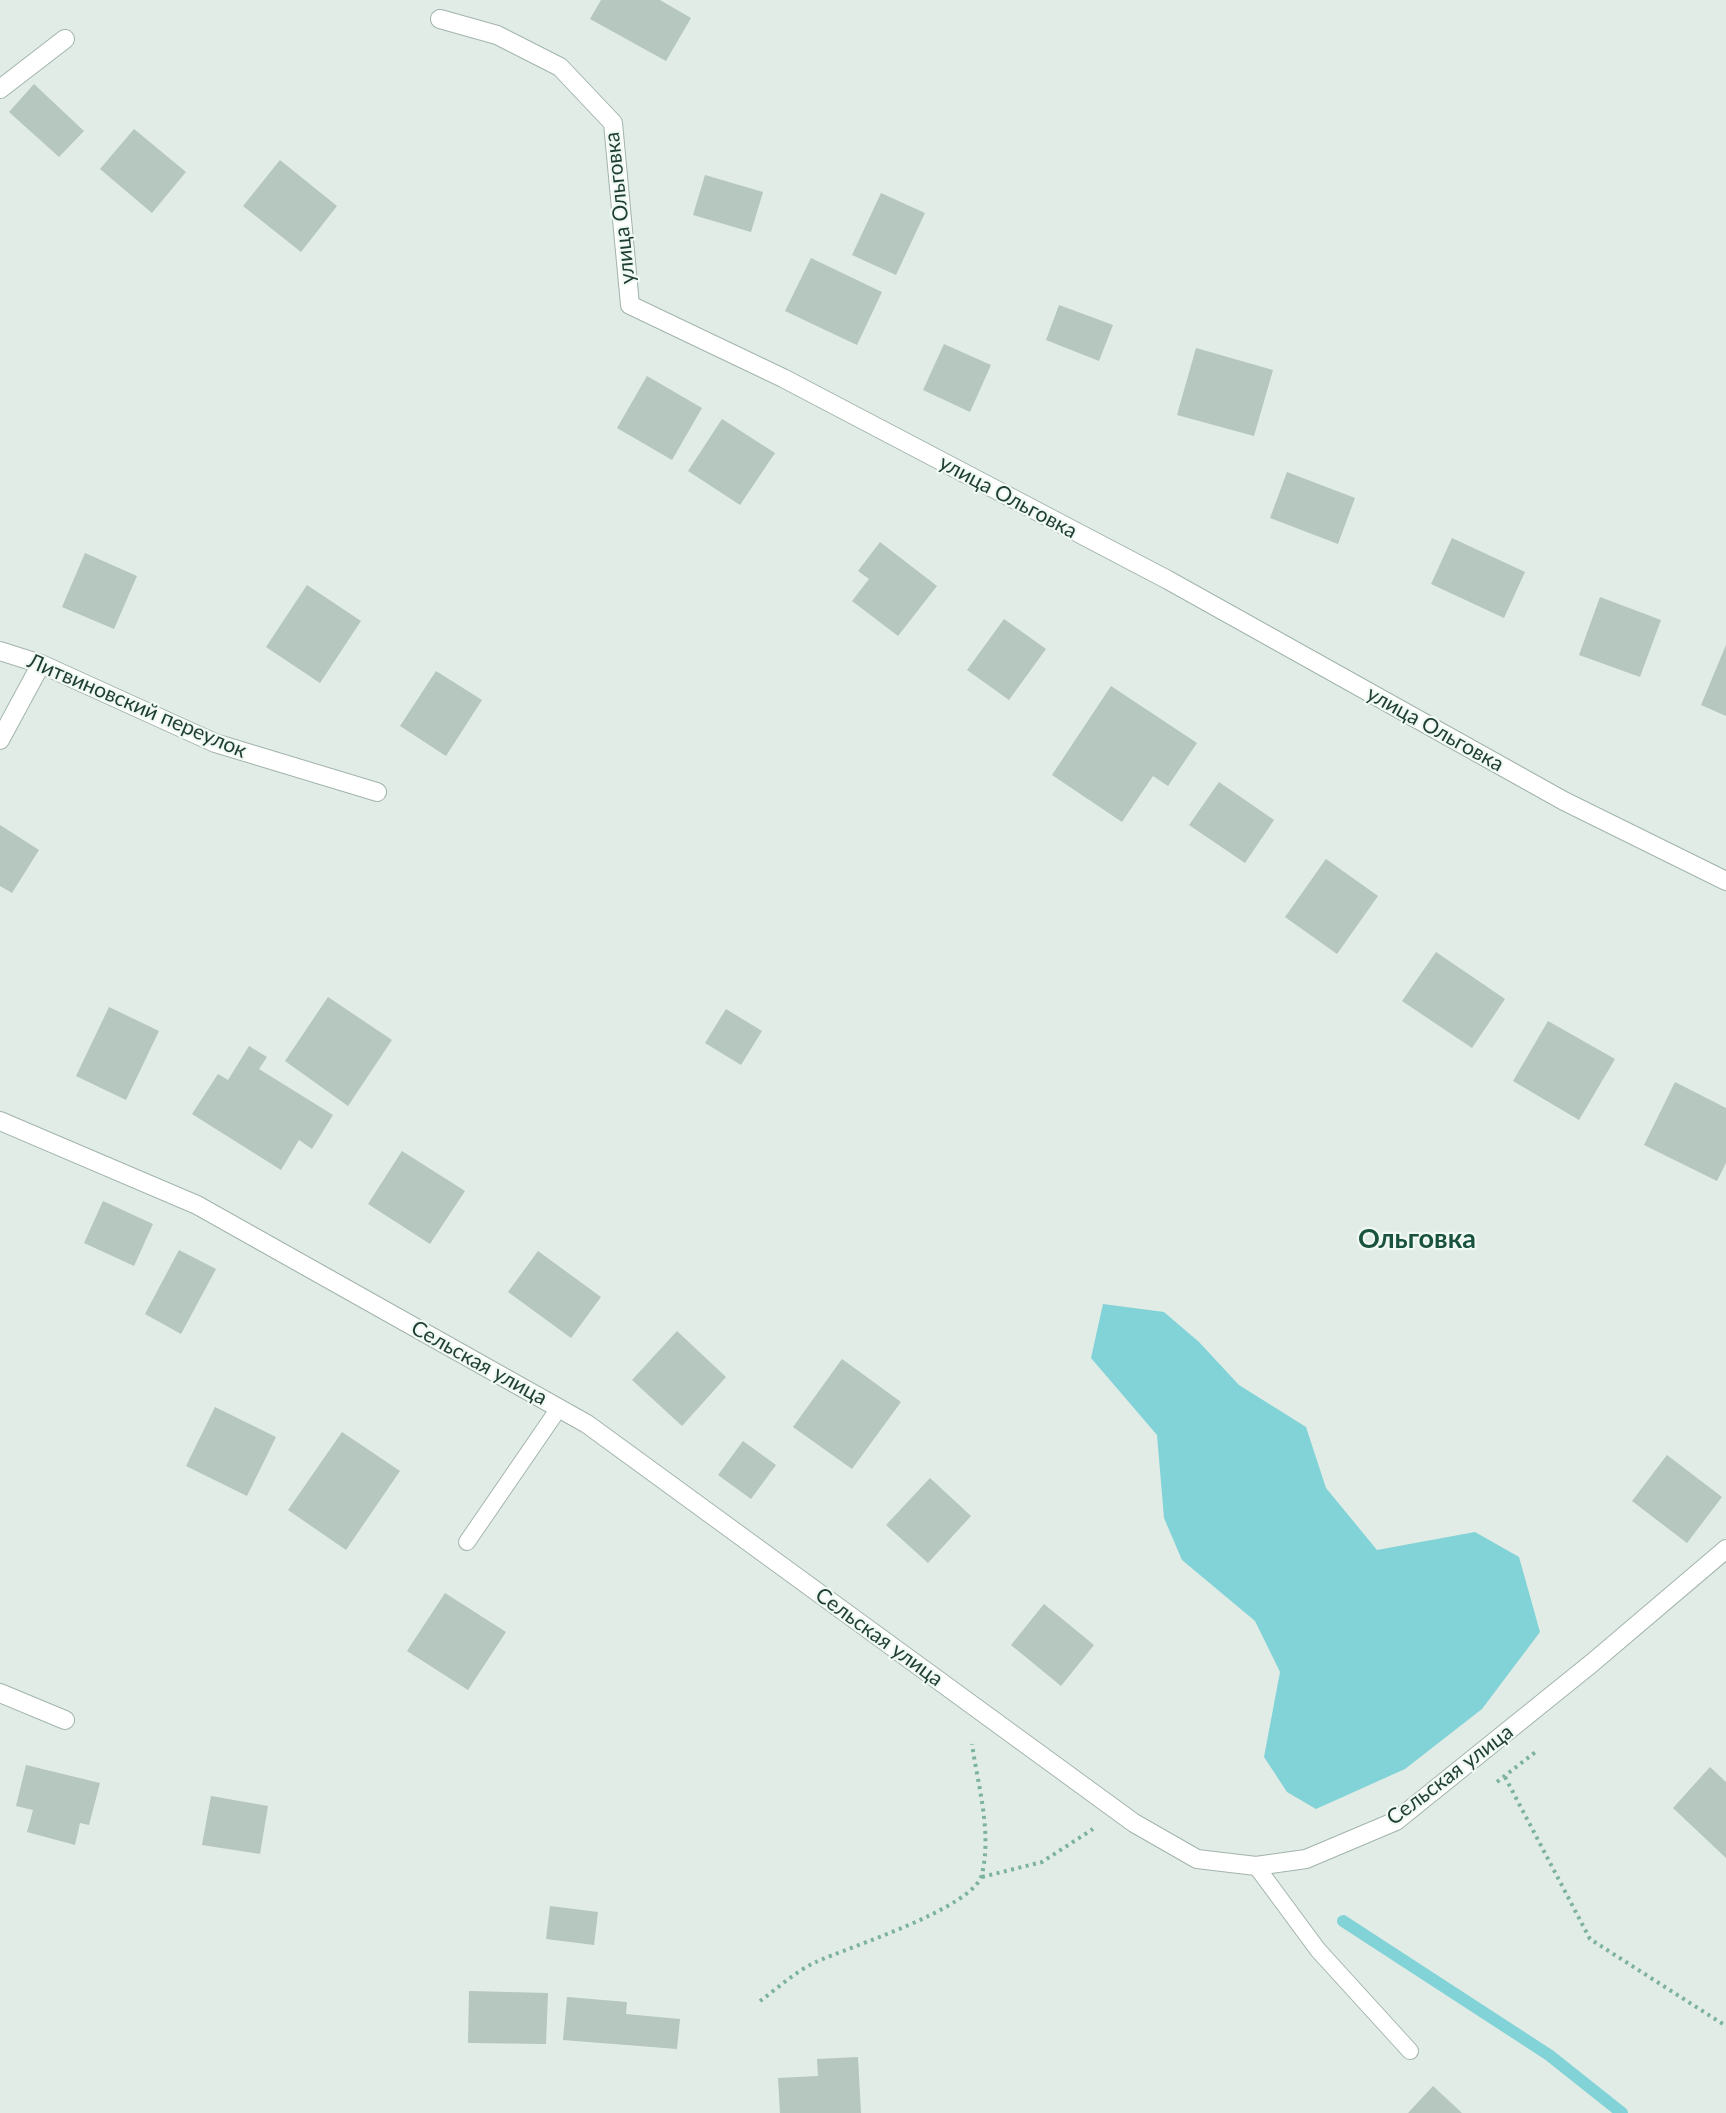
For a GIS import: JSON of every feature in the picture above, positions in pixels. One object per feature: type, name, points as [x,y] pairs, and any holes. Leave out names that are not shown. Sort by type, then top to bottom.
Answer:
[{"type":"street","name":"улица Ольговка","points":[[440,19],[497,35],[560,67],[613,123],[630,305],[783,378],[1168,580],[1564,801],[1726,881]]},
{"type":"street","points":[[0,89],[65,39]]},
{"type":"street","name":"Литвиновский переулок","points":[[0,651],[41,664],[215,743],[377,792]]},
{"type":"street","points":[[0,740],[41,664]]},
{"type":"street","name":"Сельская улица","points":[[0,1121],[198,1205],[559,1408],[596,1431],[1134,1823],[1197,1859],[1257,1866],[1306,1859],[1396,1821],[1592,1663],[1726,1549]]},
{"type":"street","points":[[0,1693],[65,1720]]},
{"type":"lane","points":[[467,1542],[559,1408]]},
{"type":"lane","points":[[1257,1866],[1318,1950],[1410,2051]]},
{"type":"path","points":[[980,1743],[970,1735],[986,1836],[982,1877]]},
{"type":"path","points":[[1495,1783],[1539,1749]]},
{"type":"path","points":[[1505,1777],[1590,1939],[1726,2026]]},
{"type":"path","points":[[760,2001],[814,1963],[908,1925],[963,1898],[982,1877],[1042,1862],[1094,1829],[1084,1822]]},
{"type":"water","points":[[1103,1304],[1164,1312],[1199,1342],[1239,1385],[1306,1427],[1326,1488],[1377,1550],[1475,1532],[1519,1557],[1540,1632],[1482,1709],[1405,1769],[1316,1809],[1287,1792],[1264,1757],[1280,1672],[1255,1621],[1182,1560],[1164,1518],[1157,1435],[1091,1358]]},
{"type":"building","points":[[601,0],[660,0],[691,18],[666,61],[590,19]]},
{"type":"building","points":[[34,84],[84,131],[59,157],[9,112]]},
{"type":"building","points":[[134,129],[186,172],[152,213],[100,169]]},
{"type":"building","points":[[280,160],[337,206],[301,252],[243,206]]},
{"type":"building","points":[[705,175],[763,192],[751,232],[693,215]]},
{"type":"building","points":[[881,193],[925,213],[896,275],[852,255]]},
{"type":"building","points":[[811,258],[882,292],[857,345],[785,311]]},
{"type":"building","points":[[1059,305],[1113,325],[1099,361],[1046,340]]},
{"type":"building","points":[[944,344],[991,365],[970,412],[923,390]]},
{"type":"building","points":[[1196,348],[1273,370],[1254,436],[1177,415]]},
{"type":"building","points":[[647,376],[702,408],[672,460],[617,428]]},
{"type":"building","points":[[722,419],[775,453],[740,505],[688,471]]},
{"type":"building","points":[[1287,472],[1355,498],[1338,544],[1270,518]]},
{"type":"building","points":[[1452,538],[1525,572],[1504,618],[1431,584]]},
{"type":"building","points":[[880,542],[937,586],[898,636],[852,601],[869,579],[858,571]]},
{"type":"building","points":[[85,553],[137,576],[114,629],[62,607]]},
{"type":"building","points":[[307,585],[361,621],[320,683],[266,647]]},
{"type":"building","points":[[1600,597],[1661,620],[1640,677],[1579,655]]},
{"type":"building","points":[[1004,619],[1046,649],[1009,700],[967,670]]},
{"type":"building","points":[[1726,645],[1726,716],[1701,705]]},
{"type":"building","points":[[436,671],[482,700],[446,756],[400,726]]},
{"type":"building","points":[[1111,686],[1197,743],[1168,786],[1153,776],[1122,822],[1052,775]]},
{"type":"building","points":[[1219,782],[1274,820],[1245,863],[1189,825]]},
{"type":"building","points":[[0,825],[39,850],[12,893],[0,886]]},
{"type":"building","points":[[1326,859],[1378,896],[1337,954],[1285,917]]},
{"type":"building","points":[[1436,952],[1505,999],[1472,1048],[1402,1001]]},
{"type":"building","points":[[328,997],[392,1040],[348,1106],[285,1061]]},
{"type":"building","points":[[109,1007],[159,1031],[126,1100],[76,1076]]},
{"type":"building","points":[[726,1009],[762,1031],[741,1065],[705,1043]]},
{"type":"building","points":[[1548,1021],[1615,1059],[1579,1120],[1513,1081]]},
{"type":"building","points":[[249,1046],[267,1057],[259,1069],[333,1115],[312,1149],[299,1140],[281,1170],[192,1114],[218,1074],[228,1080]]},
{"type":"building","points":[[1675,1082],[1726,1108],[1726,1163],[1717,1181],[1644,1145]]},
{"type":"building","points":[[402,1151],[465,1191],[430,1244],[368,1204]]},
{"type":"building","points":[[103,1201],[153,1224],[134,1266],[84,1243]]},
{"type":"building","points":[[179,1250],[216,1269],[181,1334],[145,1314]]},
{"type":"building","points":[[538,1251],[601,1297],[571,1338],[508,1292]]},
{"type":"building","points":[[677,1331],[726,1377],[682,1426],[632,1380]]},
{"type":"building","points":[[842,1359],[901,1402],[852,1469],[793,1427]]},
{"type":"building","points":[[215,1407],[276,1437],[247,1496],[186,1466]]},
{"type":"building","points":[[342,1432],[400,1471],[346,1550],[288,1510]]},
{"type":"building","points":[[743,1441],[776,1465],[751,1499],[718,1475]]},
{"type":"building","points":[[1667,1455],[1722,1497],[1687,1543],[1632,1501]]},
{"type":"building","points":[[930,1478],[971,1516],[928,1563],[886,1525]]},
{"type":"building","points":[[445,1593],[506,1632],[468,1690],[407,1651]]},
{"type":"building","points":[[1044,1604],[1094,1645],[1061,1686],[1011,1645]]},
{"type":"building","points":[[26,1765],[100,1783],[89,1825],[80,1823],[75,1845],[27,1832],[33,1810],[16,1806]]},
{"type":"building","points":[[1710,1767],[1726,1782],[1726,1858],[1673,1808]]},
{"type":"building","points":[[211,1796],[268,1806],[260,1854],[202,1845]]},
{"type":"building","points":[[550,1906],[598,1912],[594,1945],[546,1939]]},
{"type":"building","points":[[469,1991],[548,1993],[546,2044],[468,2043]]},
{"type":"building","points":[[567,1997],[627,2002],[626,2014],[680,2019],[677,2049],[563,2040]]},
{"type":"building","points":[[858,2057],[861,2113],[780,2113],[778,2078],[818,2076],[817,2059]]},
{"type":"building","points":[[1433,2086],[1462,2113],[1408,2113]]},
{"type":"waterway","points":[[1343,1921],[1549,2055],[1622,2113]]},
{"type":"district","name":"Ольговка","points":[[1417,1239]]}]
